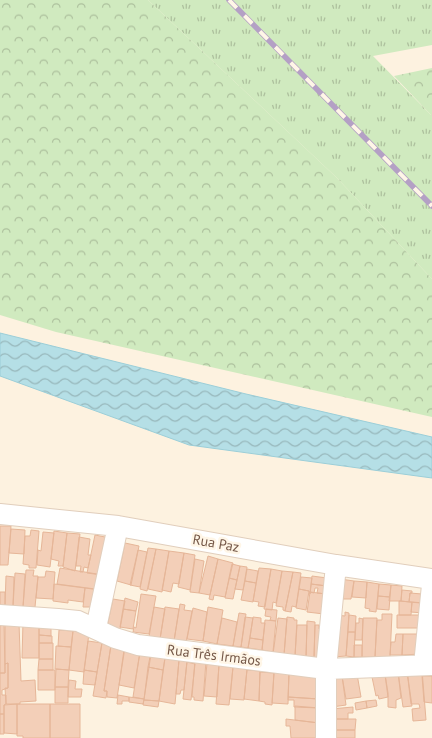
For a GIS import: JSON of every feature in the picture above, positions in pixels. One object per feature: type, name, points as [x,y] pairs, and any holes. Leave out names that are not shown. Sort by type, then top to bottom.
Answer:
[{"type":"street","name":"Rua Paz","points":[[0,514],[118,526],[336,565],[432,579]]},
{"type":"street","points":[[96,628],[118,526]]},
{"type":"street","points":[[326,738],[326,669],[336,565]]},
{"type":"street","points":[[428,665],[432,585]]},
{"type":"street","name":"Rua Três Irmãos","points":[[0,616],[78,622],[96,628],[115,638],[138,644],[326,669],[428,665]]},
{"type":"green space","points":[[0,0],[148,0],[337,178],[432,279],[432,417],[56,332],[0,315]]},
{"type":"green space","points":[[148,0],[432,0],[432,45],[373,56],[432,116],[432,279],[337,178]]},
{"type":"green space","points":[[432,68],[432,116],[394,76]]},
{"type":"water","points":[[0,333],[246,394],[432,437],[432,478],[189,445],[0,376]]},
{"type":"building","points":[[0,526],[11,526],[8,565],[0,565]]},
{"type":"building","points":[[11,529],[25,530],[24,554],[9,553]]},
{"type":"building","points":[[31,530],[39,531],[36,568],[29,568],[29,565],[23,564],[25,536],[30,536]]},
{"type":"building","points":[[54,531],[67,533],[63,566],[58,566],[59,561],[51,559]]},
{"type":"building","points":[[43,532],[54,533],[50,567],[37,565],[38,550],[41,551]]},
{"type":"building","points":[[67,533],[80,534],[75,571],[63,567]]},
{"type":"building","points":[[95,535],[110,538],[102,575],[87,573]]},
{"type":"building","points":[[79,537],[90,539],[88,555],[91,555],[88,568],[84,567],[83,572],[80,572],[81,566],[76,566]]},
{"type":"building","points":[[125,543],[139,546],[131,585],[117,581]]},
{"type":"building","points":[[148,548],[156,549],[147,591],[140,589]]},
{"type":"building","points":[[156,549],[169,551],[162,592],[148,589]]},
{"type":"building","points":[[138,550],[147,552],[140,587],[130,585]]},
{"type":"building","points":[[169,551],[184,553],[179,584],[173,583],[171,592],[162,590]]},
{"type":"building","points":[[184,553],[195,555],[190,590],[178,587]]},
{"type":"building","points":[[208,556],[218,559],[210,595],[199,593]]},
{"type":"building","points":[[195,559],[204,561],[199,593],[190,592]]},
{"type":"building","points":[[218,559],[233,563],[225,597],[214,595],[213,600],[209,599]]},
{"type":"building","points":[[232,564],[240,566],[237,580],[229,578]]},
{"type":"building","points":[[240,566],[247,567],[243,590],[235,589]]},
{"type":"building","points":[[60,568],[97,574],[95,589],[57,584]]},
{"type":"building","points":[[259,568],[271,569],[265,607],[258,606],[259,602],[253,601]]},
{"type":"building","points":[[247,569],[258,571],[256,583],[245,581]]},
{"type":"building","points":[[271,569],[282,571],[276,603],[273,602],[272,610],[264,609]]},
{"type":"building","points":[[26,570],[34,570],[33,576],[38,576],[35,607],[23,607]]},
{"type":"building","points":[[46,571],[55,572],[53,599],[36,598],[38,577],[45,577]]},
{"type":"building","points":[[282,571],[293,572],[285,611],[283,607],[276,606]]},
{"type":"building","points":[[293,572],[301,573],[296,607],[292,606],[291,612],[285,611]]},
{"type":"building","points":[[15,573],[25,574],[23,607],[13,606]]},
{"type":"building","points":[[6,576],[14,577],[13,606],[5,606]]},
{"type":"building","points":[[312,576],[327,578],[327,586],[311,584]]},
{"type":"building","points":[[301,577],[312,578],[310,594],[309,591],[299,589]]},
{"type":"building","points":[[229,578],[237,580],[233,599],[225,598]]},
{"type":"building","points":[[340,579],[354,581],[351,599],[343,599],[341,597]]},
{"type":"building","points":[[245,581],[256,583],[253,602],[241,600]]},
{"type":"building","points":[[354,581],[367,582],[366,598],[352,597]]},
{"type":"building","points":[[367,582],[379,584],[376,612],[365,608]]},
{"type":"building","points":[[54,584],[85,588],[83,602],[53,601]]},
{"type":"building","points":[[311,584],[327,586],[326,594],[317,593],[318,588],[315,588],[314,593],[310,592]]},
{"type":"building","points":[[379,584],[391,585],[390,597],[378,596]]},
{"type":"building","points":[[391,585],[402,586],[401,601],[389,601]]},
{"type":"building","points":[[85,588],[100,590],[95,607],[83,607]]},
{"type":"building","points":[[299,589],[309,591],[306,610],[296,608]]},
{"type":"building","points":[[402,590],[412,591],[409,602],[401,601]]},
{"type":"building","points":[[0,592],[5,592],[5,606],[0,606]]},
{"type":"building","points":[[310,592],[326,594],[324,614],[307,612]]},
{"type":"building","points":[[410,593],[422,594],[421,603],[409,602]]},
{"type":"building","points":[[141,594],[156,596],[149,634],[133,632],[134,627],[136,628]]},
{"type":"building","points":[[378,596],[390,597],[389,610],[377,609]]},
{"type":"building","points":[[125,598],[138,602],[136,611],[123,609]]},
{"type":"building","points":[[113,599],[125,601],[120,629],[107,627]]},
{"type":"building","points":[[399,601],[412,602],[411,615],[399,615]]},
{"type":"building","points":[[412,602],[424,603],[423,613],[411,612]]},
{"type":"building","points":[[180,604],[185,605],[184,610],[192,611],[186,643],[174,641]]},
{"type":"building","points":[[154,607],[165,609],[160,639],[149,637]]},
{"type":"building","points":[[165,607],[179,609],[174,641],[160,639]]},
{"type":"building","points":[[208,607],[223,610],[217,644],[203,641]]},
{"type":"building","points":[[193,608],[207,612],[203,641],[187,639]]},
{"type":"building","points":[[123,609],[136,611],[133,629],[120,627]]},
{"type":"building","points":[[266,609],[277,610],[276,621],[270,620],[271,617],[265,616]]},
{"type":"building","points":[[345,612],[349,613],[346,656],[333,657],[336,615],[345,616]]},
{"type":"building","points":[[239,613],[246,614],[241,647],[233,646]]},
{"type":"building","points":[[382,614],[392,614],[390,657],[375,657],[377,620],[382,620]]},
{"type":"building","points":[[349,615],[356,616],[355,632],[348,632]]},
{"type":"building","points":[[397,615],[422,615],[422,628],[397,628]]},
{"type":"building","points":[[245,617],[253,618],[248,648],[241,647]]},
{"type":"building","points":[[253,617],[261,618],[261,623],[265,623],[263,640],[250,638]]},
{"type":"building","points":[[287,617],[297,620],[295,656],[284,655]]},
{"type":"building","points":[[222,618],[237,622],[233,646],[217,644]]},
{"type":"building","points":[[278,618],[287,619],[284,655],[273,654]]},
{"type":"building","points":[[359,618],[363,619],[362,640],[355,640],[356,623],[359,623]]},
{"type":"building","points":[[363,618],[377,618],[375,657],[362,657]]},
{"type":"building","points":[[265,620],[276,621],[273,652],[262,650]]},
{"type":"building","points":[[307,621],[315,622],[314,658],[306,658]]},
{"type":"building","points":[[0,622],[4,622],[5,673],[0,673]]},
{"type":"building","points":[[23,622],[39,623],[39,658],[22,658]]},
{"type":"building","points":[[51,622],[51,636],[39,635],[39,627]]},
{"type":"building","points":[[19,623],[21,681],[35,680],[36,701],[6,704],[5,688],[8,688],[8,663],[5,664],[5,624]]},
{"type":"building","points":[[297,625],[307,625],[306,658],[295,656]]},
{"type":"building","points":[[315,625],[319,625],[319,629],[324,629],[322,659],[314,658]]},
{"type":"building","points":[[59,630],[73,631],[71,647],[58,646]]},
{"type":"building","points":[[73,631],[89,633],[84,672],[69,670]]},
{"type":"building","points":[[348,632],[355,632],[354,657],[346,656]]},
{"type":"building","points":[[396,634],[403,634],[402,655],[390,655],[391,642],[395,642]]},
{"type":"building","points":[[403,634],[422,634],[421,654],[402,655]]},
{"type":"building","points":[[39,635],[52,636],[52,643],[39,643]]},
{"type":"building","points":[[250,638],[263,640],[262,650],[248,648]]},
{"type":"building","points":[[88,641],[102,643],[97,672],[84,670]]},
{"type":"building","points":[[39,643],[53,643],[53,659],[39,659]]},
{"type":"building","points":[[102,643],[111,645],[104,691],[107,691],[106,698],[93,696]]},
{"type":"building","points":[[111,645],[125,647],[117,698],[107,697],[107,691],[104,691]]},
{"type":"building","points":[[354,645],[362,645],[362,657],[354,657]]},
{"type":"building","points":[[56,646],[71,647],[69,670],[55,669]]},
{"type":"building","points":[[124,650],[140,652],[134,688],[119,685]]},
{"type":"building","points":[[140,652],[151,654],[144,699],[133,697]]},
{"type":"building","points":[[150,657],[165,658],[163,670],[148,667]]},
{"type":"building","points":[[165,658],[179,660],[175,704],[159,701]]},
{"type":"building","points":[[39,659],[53,659],[53,670],[38,670]]},
{"type":"building","points":[[179,660],[187,661],[184,690],[181,690],[180,694],[176,694]]},
{"type":"building","points":[[195,660],[206,661],[203,701],[194,700],[194,697],[192,697]]},
{"type":"building","points":[[187,662],[195,664],[191,700],[183,699]]},
{"type":"building","points":[[8,663],[8,688],[2,690],[2,695],[6,695],[6,704],[4,705],[4,714],[0,714],[0,673],[5,673],[5,664]]},
{"type":"building","points":[[207,663],[219,664],[217,697],[204,696]]},
{"type":"building","points":[[219,665],[233,667],[229,705],[216,704]]},
{"type":"building","points":[[148,667],[163,670],[159,701],[144,700]]},
{"type":"building","points":[[233,667],[247,669],[244,700],[230,699]]},
{"type":"building","points":[[56,669],[69,670],[68,687],[55,687]]},
{"type":"building","points":[[38,670],[55,670],[55,690],[38,690]]},
{"type":"building","points":[[84,670],[97,672],[95,685],[83,684]]},
{"type":"building","points":[[247,670],[260,671],[259,701],[244,699]]},
{"type":"building","points":[[422,670],[426,720],[413,721],[412,709],[420,708],[419,704],[411,704],[407,671]]},
{"type":"building","points":[[407,671],[412,706],[403,707],[398,672]]},
{"type":"building","points":[[260,672],[274,673],[272,705],[259,701]]},
{"type":"building","points":[[274,672],[289,673],[288,704],[272,703]]},
{"type":"building","points":[[398,672],[401,698],[396,700],[396,708],[388,707],[385,674]]},
{"type":"building","points":[[289,673],[316,675],[319,699],[288,697]]},
{"type":"building","points":[[357,674],[361,697],[346,699],[342,676]]},
{"type":"building","points":[[385,675],[388,697],[379,699],[378,695],[376,696],[372,677]]},
{"type":"building","points":[[342,676],[346,705],[332,707],[328,678]]},
{"type":"building","points":[[422,676],[432,676],[432,703],[424,702]]},
{"type":"building","points":[[69,680],[76,681],[75,689],[82,689],[81,697],[68,697]]},
{"type":"building","points":[[55,687],[68,687],[68,703],[55,703]]},
{"type":"building","points":[[118,695],[129,697],[129,701],[122,701],[122,704],[117,704]]},
{"type":"building","points":[[129,697],[144,699],[143,704],[129,702]]},
{"type":"building","points":[[288,697],[319,699],[319,708],[294,707],[294,700],[288,700]]},
{"type":"building","points":[[144,700],[159,701],[158,707],[143,705]]},
{"type":"building","points":[[376,700],[377,706],[367,708],[366,701]]},
{"type":"building","points":[[366,701],[367,708],[356,710],[355,703]]},
{"type":"building","points":[[17,704],[50,704],[50,738],[23,738],[23,736],[17,736]]},
{"type":"building","points":[[17,704],[17,734],[4,733],[4,705]]},
{"type":"building","points":[[50,704],[80,704],[80,738],[50,738]]},
{"type":"building","points":[[295,706],[319,708],[319,723],[295,720]]},
{"type":"building","points":[[353,707],[353,713],[348,713],[348,719],[331,719],[331,709]]},
{"type":"building","points":[[0,714],[4,714],[4,734],[0,734]]},
{"type":"building","points":[[286,719],[319,723],[320,738],[291,738],[290,726],[286,726]]},
{"type":"building","points":[[331,719],[356,719],[355,730],[332,730]]},
{"type":"building","points":[[332,730],[355,730],[355,738],[332,738]]},
{"type":"railway","points":[[229,0],[432,206]]}]
